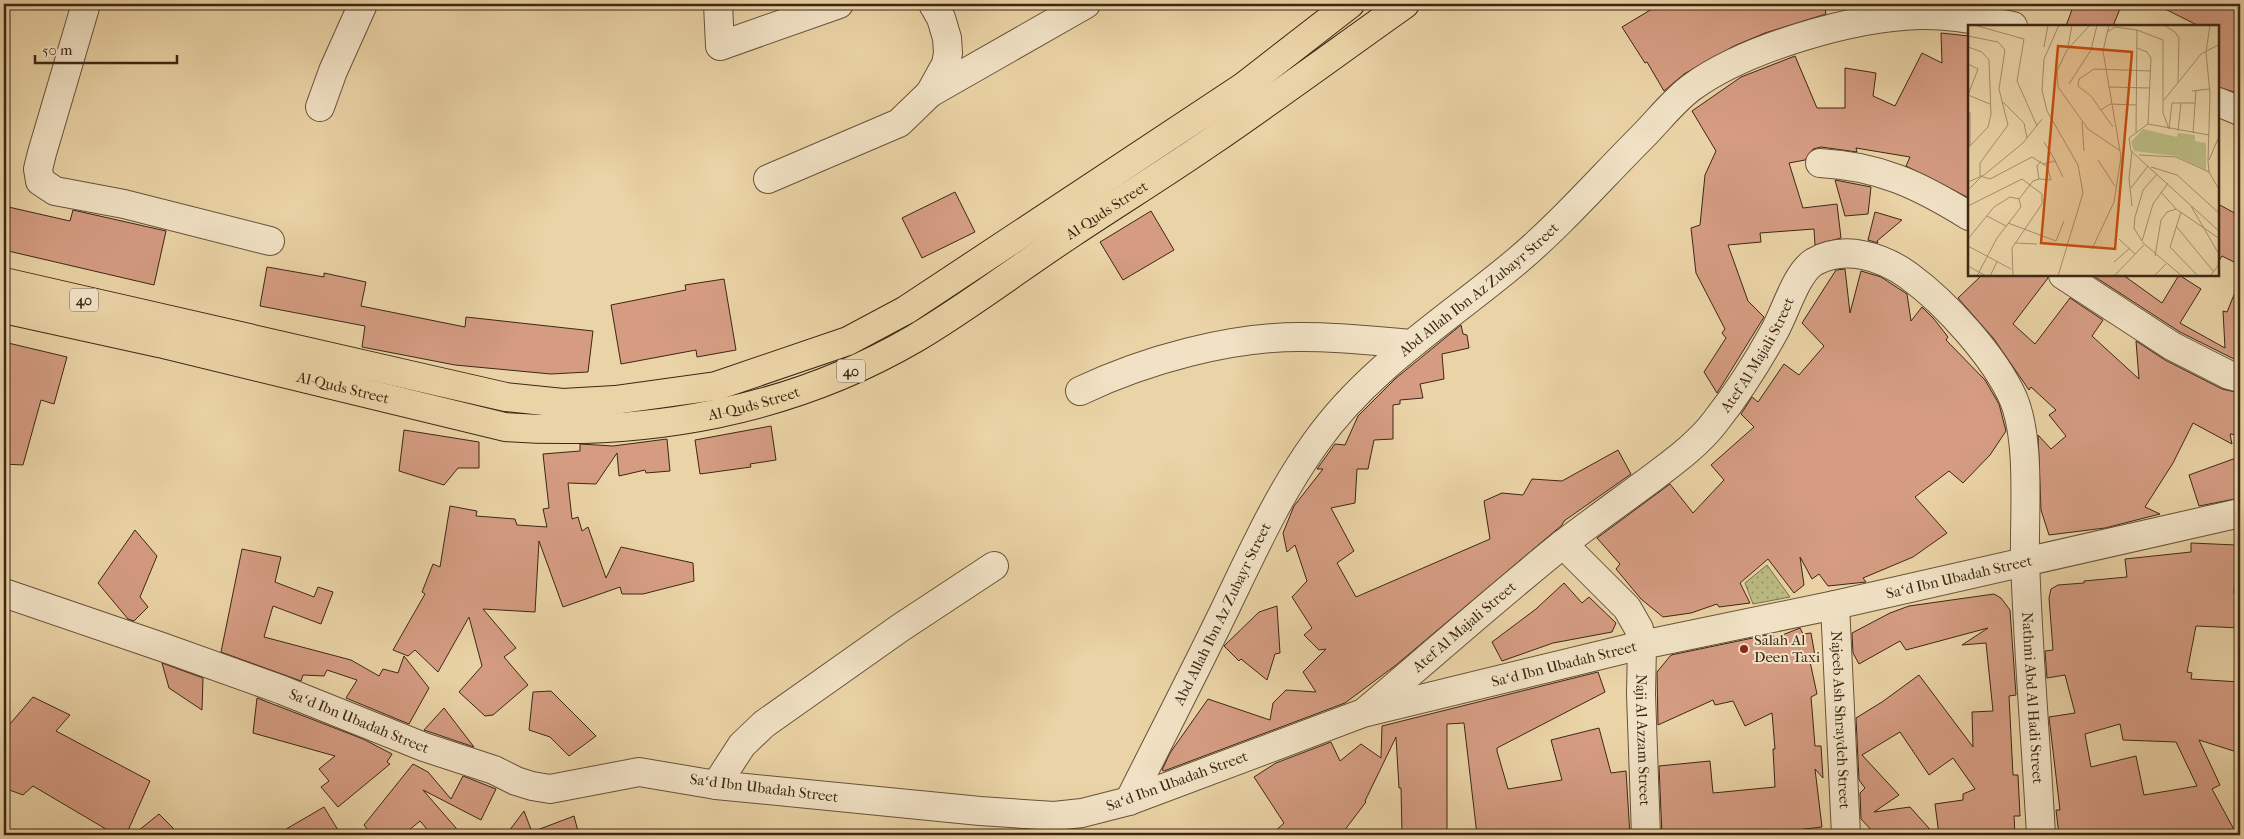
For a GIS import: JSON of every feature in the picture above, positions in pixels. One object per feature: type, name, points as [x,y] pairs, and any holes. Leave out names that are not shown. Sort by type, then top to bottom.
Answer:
[{"type":"highway","name":"Al-Quds Street","points":[[4,282],[496,395],[536,402],[615,400],[716,386],[848,341],[906,310],[1244,87],[1350,4]]},
{"type":"highway","name":"Al-Quds Street","points":[[4,309],[159,343],[505,427],[554,431],[601,430],[665,424],[730,412],[807,389],[850,371],[915,339],[1210,142],[1405,4]]},
{"type":"street","points":[[86,4],[42,152],[38,169],[40,181],[55,191],[124,204],[270,241]]},
{"type":"street","points":[[320,106],[333,71],[363,4]]},
{"type":"street","points":[[718,4],[720,46],[839,4]]},
{"type":"street","points":[[930,93],[946,64],[948,53],[942,18],[934,4]]},
{"type":"street","points":[[768,179],[899,123],[930,93],[1086,4]]},
{"type":"street","name":"Abd Allah Ibn Az Zubayr Street","points":[[1129,801],[1285,488],[1335,416],[1360,390],[1411,344],[1515,262],[1558,225],[1691,88],[1733,63],[1780,45],[1833,29],[1880,19],[1918,15],[1958,16],[2008,25]]},
{"type":"street","points":[[2219,102],[2240,112]]},
{"type":"street","points":[[1820,164],[1848,165],[1871,169],[1896,178],[1968,215]]},
{"type":"street","name":"Atef Al Majali Street","points":[[1363,713],[1564,544],[1684,454],[1713,425],[1746,378],[1775,330],[1804,273],[1813,263],[1845,254],[1864,255],[1892,263],[1924,286],[1972,336],[1998,369],[2014,401],[2020,424],[2024,464],[2025,562]]},
{"type":"street","points":[[2064,276],[2172,346],[2207,365],[2240,378]]},
{"type":"street","points":[[1080,391],[1111,376],[1161,359],[1260,340],[1303,336],[1411,344]]},
{"type":"street","name":"Saʻd Ibn Ubadah Street","points":[[4,594],[227,670],[424,747],[494,770],[516,781],[532,786],[550,789],[640,772],[716,784],[961,809],[1056,826],[1082,813],[1129,801],[1363,713],[1642,645],[1834,605],[2240,514]]},
{"type":"street","name":"Naji Al Azzam Street","points":[[1564,544],[1627,608],[1638,629],[1642,645],[1641,694],[1646,835]]},
{"type":"street","name":"Nathmi Abd Al Hadi Street","points":[[2025,562],[2041,835]]},
{"type":"street","points":[[716,784],[742,745],[764,724],[900,628],[994,566]]},
{"type":"street","name":"Najeeb Ash Shraydeh Street","points":[[1834,605],[1846,835]]},
{"type":"green space","points":[[1767,565],[1790,597],[1753,604],[1745,583]]},
{"type":"building","points":[[1650,4],[1824,4],[1826,14],[1765,33],[1734,46],[1684,74],[1664,91],[1647,62],[1645,63],[1622,27],[1652,9]]},
{"type":"building","points":[[2074,4],[2122,4],[2113,25],[2066,25]]},
{"type":"building","points":[[2155,4],[2240,4],[2240,94],[2219,87],[2219,25],[2197,25]]},
{"type":"building","points":[[1941,33],[1968,36],[1968,197],[1906,166],[1910,157],[1856,148],[1857,152],[1821,147],[1813,149],[1805,160],[1789,163],[1803,208],[1837,204],[1841,238],[1815,245],[1814,229],[1760,233],[1761,242],[1728,245],[1748,301],[1764,317],[1717,393],[1704,372],[1726,338],[1722,333],[1725,329],[1696,273],[1691,228],[1700,225],[1705,175],[1716,151],[1692,111],[1741,77],[1795,56],[1817,108],[1845,108],[1845,68],[1876,73],[1873,96],[1895,106],[1922,53],[1942,63]]},
{"type":"building","points":[[1835,180],[1871,187],[1868,214],[1845,216]]},
{"type":"building","points":[[955,192],[975,232],[922,258],[902,218]]},
{"type":"building","points":[[2219,205],[2240,216],[2240,265],[2222,256],[2219,260]]},
{"type":"building","points":[[4,206],[70,221],[73,210],[166,231],[154,285],[4,250]]},
{"type":"building","points":[[1151,211],[1174,250],[1123,280],[1100,242]]},
{"type":"building","points":[[1875,212],[1902,220],[1877,241],[1878,243],[1868,240]]},
{"type":"building","points":[[267,267],[324,277],[324,273],[366,282],[361,306],[465,327],[466,317],[593,331],[588,372],[551,374],[455,365],[362,347],[365,326],[260,306]]},
{"type":"building","points":[[1845,269],[1850,313],[1861,271],[1881,277],[1907,294],[1911,321],[1922,307],[1934,319],[1948,337],[1946,340],[1985,380],[1999,404],[2006,431],[1990,455],[1963,483],[1949,471],[1915,497],[1947,533],[1913,557],[1863,578],[1866,582],[1828,586],[1819,574],[1812,579],[1800,557],[1804,585],[1794,593],[1768,559],[1740,583],[1750,603],[1719,607],[1717,604],[1691,613],[1663,617],[1641,599],[1616,569],[1620,564],[1597,538],[1670,484],[1693,513],[1724,480],[1711,465],[1754,427],[1741,414],[1752,397],[1758,402],[1784,364],[1799,375],[1824,346],[1802,323],[1836,270]]},
{"type":"building","points":[[1981,276],[2048,276],[2013,324],[2035,344],[2070,298],[2103,320],[2092,336],[2139,379],[2136,341],[2165,360],[2222,389],[2240,393],[2240,435],[2230,434],[2232,444],[2193,423],[2173,463],[2145,507],[2160,514],[2105,528],[2049,535],[2041,510],[2038,435],[2051,449],[2066,436],[2049,415],[2056,410],[2031,387],[2029,390],[1994,339],[1958,298]]},
{"type":"building","points":[[2094,276],[2124,276],[2162,303],[2178,276],[2181,276],[2201,289],[2180,323],[2225,348],[2223,311],[2227,312],[2240,280],[2240,362],[2180,332]]},
{"type":"building","points":[[724,279],[736,350],[697,357],[696,350],[621,364],[611,305],[686,290],[685,285]]},
{"type":"building","points":[[1461,325],[1463,334],[1467,335],[1469,348],[1442,354],[1444,379],[1420,384],[1423,398],[1400,400],[1400,404],[1393,405],[1393,439],[1374,440],[1368,469],[1357,469],[1355,503],[1331,508],[1354,551],[1337,563],[1356,597],[1490,539],[1484,501],[1502,493],[1523,495],[1532,479],[1562,481],[1618,450],[1631,474],[1564,521],[1562,525],[1396,665],[1345,703],[1164,771],[1162,770],[1170,753],[1208,699],[1270,720],[1273,703],[1286,690],[1316,692],[1303,672],[1326,649],[1319,650],[1304,635],[1312,628],[1292,597],[1307,581],[1295,545],[1287,552],[1283,533],[1294,506],[1323,469],[1317,469],[1335,444],[1345,445],[1358,416],[1395,379]]},
{"type":"building","points":[[4,342],[67,357],[54,404],[41,400],[23,465],[4,464]]},
{"type":"building","points":[[771,426],[776,460],[750,464],[751,467],[700,474],[695,440]]},
{"type":"building","points":[[404,430],[479,442],[479,468],[458,468],[444,485],[399,471]]},
{"type":"building","points":[[667,439],[670,471],[646,473],[645,470],[619,476],[617,453],[596,484],[568,483],[572,519],[578,517],[582,531],[588,527],[606,578],[621,547],[693,563],[694,581],[643,594],[622,594],[620,587],[563,607],[539,541],[535,612],[483,609],[516,648],[504,657],[528,685],[493,715],[485,716],[459,692],[482,666],[469,617],[438,672],[415,650],[408,656],[393,650],[425,594],[422,592],[433,564],[440,567],[450,506],[477,511],[476,516],[515,519],[517,525],[547,527],[543,509],[549,508],[543,454],[580,451],[580,444],[613,446]]},
{"type":"building","points":[[2236,458],[2240,476],[2240,498],[2199,506],[2189,475]]},
{"type":"building","points":[[135,530],[157,556],[140,597],[148,607],[134,621],[128,619],[98,583]]},
{"type":"building","points":[[2191,543],[2236,545],[2234,594],[2240,595],[2240,628],[2196,626],[2187,672],[2192,673],[2191,679],[2240,682],[2240,753],[2199,740],[2220,785],[2212,789],[2237,835],[2059,835],[2056,810],[2060,810],[2049,717],[2075,713],[2065,675],[2047,678],[2045,651],[2053,650],[2049,598],[2051,589],[2058,585],[2127,577],[2125,559],[2191,552]],"holes":[[[2120,724],[2123,740],[2176,742],[2197,786],[2144,795],[2136,756],[2091,767],[2085,734]]]},
{"type":"building","points":[[242,549],[281,557],[275,582],[314,597],[318,587],[333,592],[321,624],[273,606],[264,637],[351,660],[379,676],[383,669],[398,673],[404,656],[429,688],[409,724],[346,698],[357,680],[327,670],[324,676],[303,675],[301,681],[221,652]]},
{"type":"building","points":[[1564,583],[1582,603],[1589,597],[1616,623],[1612,632],[1553,643],[1502,661],[1492,642],[1536,609]]},
{"type":"building","points":[[1994,594],[2001,598],[2010,610],[2016,695],[2009,696],[2013,775],[2018,775],[2020,816],[2014,816],[2015,835],[1939,835],[1935,804],[1963,800],[1963,794],[1975,789],[1953,758],[1929,775],[1900,732],[1862,755],[1899,795],[1874,812],[1910,807],[1935,835],[1876,835],[1861,819],[1860,793],[1865,788],[1859,780],[1856,718],[1919,675],[1973,747],[1972,712],[1993,711],[1986,643],[1962,645],[1988,628],[1906,650],[1900,641],[1859,664],[1853,653],[1852,633],[1890,613],[1909,606]]},
{"type":"building","points":[[1277,606],[1280,653],[1275,654],[1267,680],[1241,659],[1239,661],[1224,646],[1259,612]]},
{"type":"building","points":[[1800,628],[1803,634],[1811,633],[1815,656],[1809,657],[1817,694],[1811,697],[1815,746],[1821,746],[1823,778],[1815,769],[1822,827],[1771,833],[1772,835],[1662,835],[1659,766],[1710,761],[1713,793],[1775,787],[1773,749],[1775,749],[1772,713],[1745,726],[1733,701],[1715,705],[1713,700],[1658,725],[1657,672],[1671,655],[1772,634],[1775,638]]},
{"type":"building","points":[[162,663],[203,678],[202,710],[169,688]]},
{"type":"building","points":[[1598,672],[1605,692],[1497,748],[1497,751],[1508,789],[1562,780],[1551,740],[1599,728],[1611,773],[1626,771],[1630,835],[1477,835],[1464,723],[1447,724],[1447,835],[1402,834],[1401,788],[1399,788],[1396,737],[1366,802],[1341,835],[1271,835],[1284,823],[1254,777],[1276,763],[1331,742],[1340,761],[1361,744],[1381,758],[1382,726]]},
{"type":"building","points":[[551,691],[596,736],[569,756],[550,737],[529,730],[533,692]]},
{"type":"building","points":[[33,697],[70,715],[56,731],[150,781],[126,835],[116,835],[33,786],[23,795],[4,788],[4,731]]},
{"type":"building","points":[[257,698],[363,739],[392,754],[387,762],[390,764],[338,807],[321,787],[329,781],[319,769],[335,756],[253,733]]},
{"type":"building","points":[[444,708],[474,747],[424,730]]},
{"type":"building","points":[[413,764],[428,772],[451,799],[463,776],[496,789],[481,820],[423,790],[462,835],[432,835],[420,821],[403,835],[372,835],[364,825]]},
{"type":"building","points":[[324,807],[341,835],[276,835]]},
{"type":"building","points":[[524,811],[532,832],[574,816],[579,835],[506,835]]},
{"type":"building","points":[[159,814],[180,835],[133,835]]},
{"type":"place","name":"Salah Al Deen Taxi","points":[[1744,649]]}]
